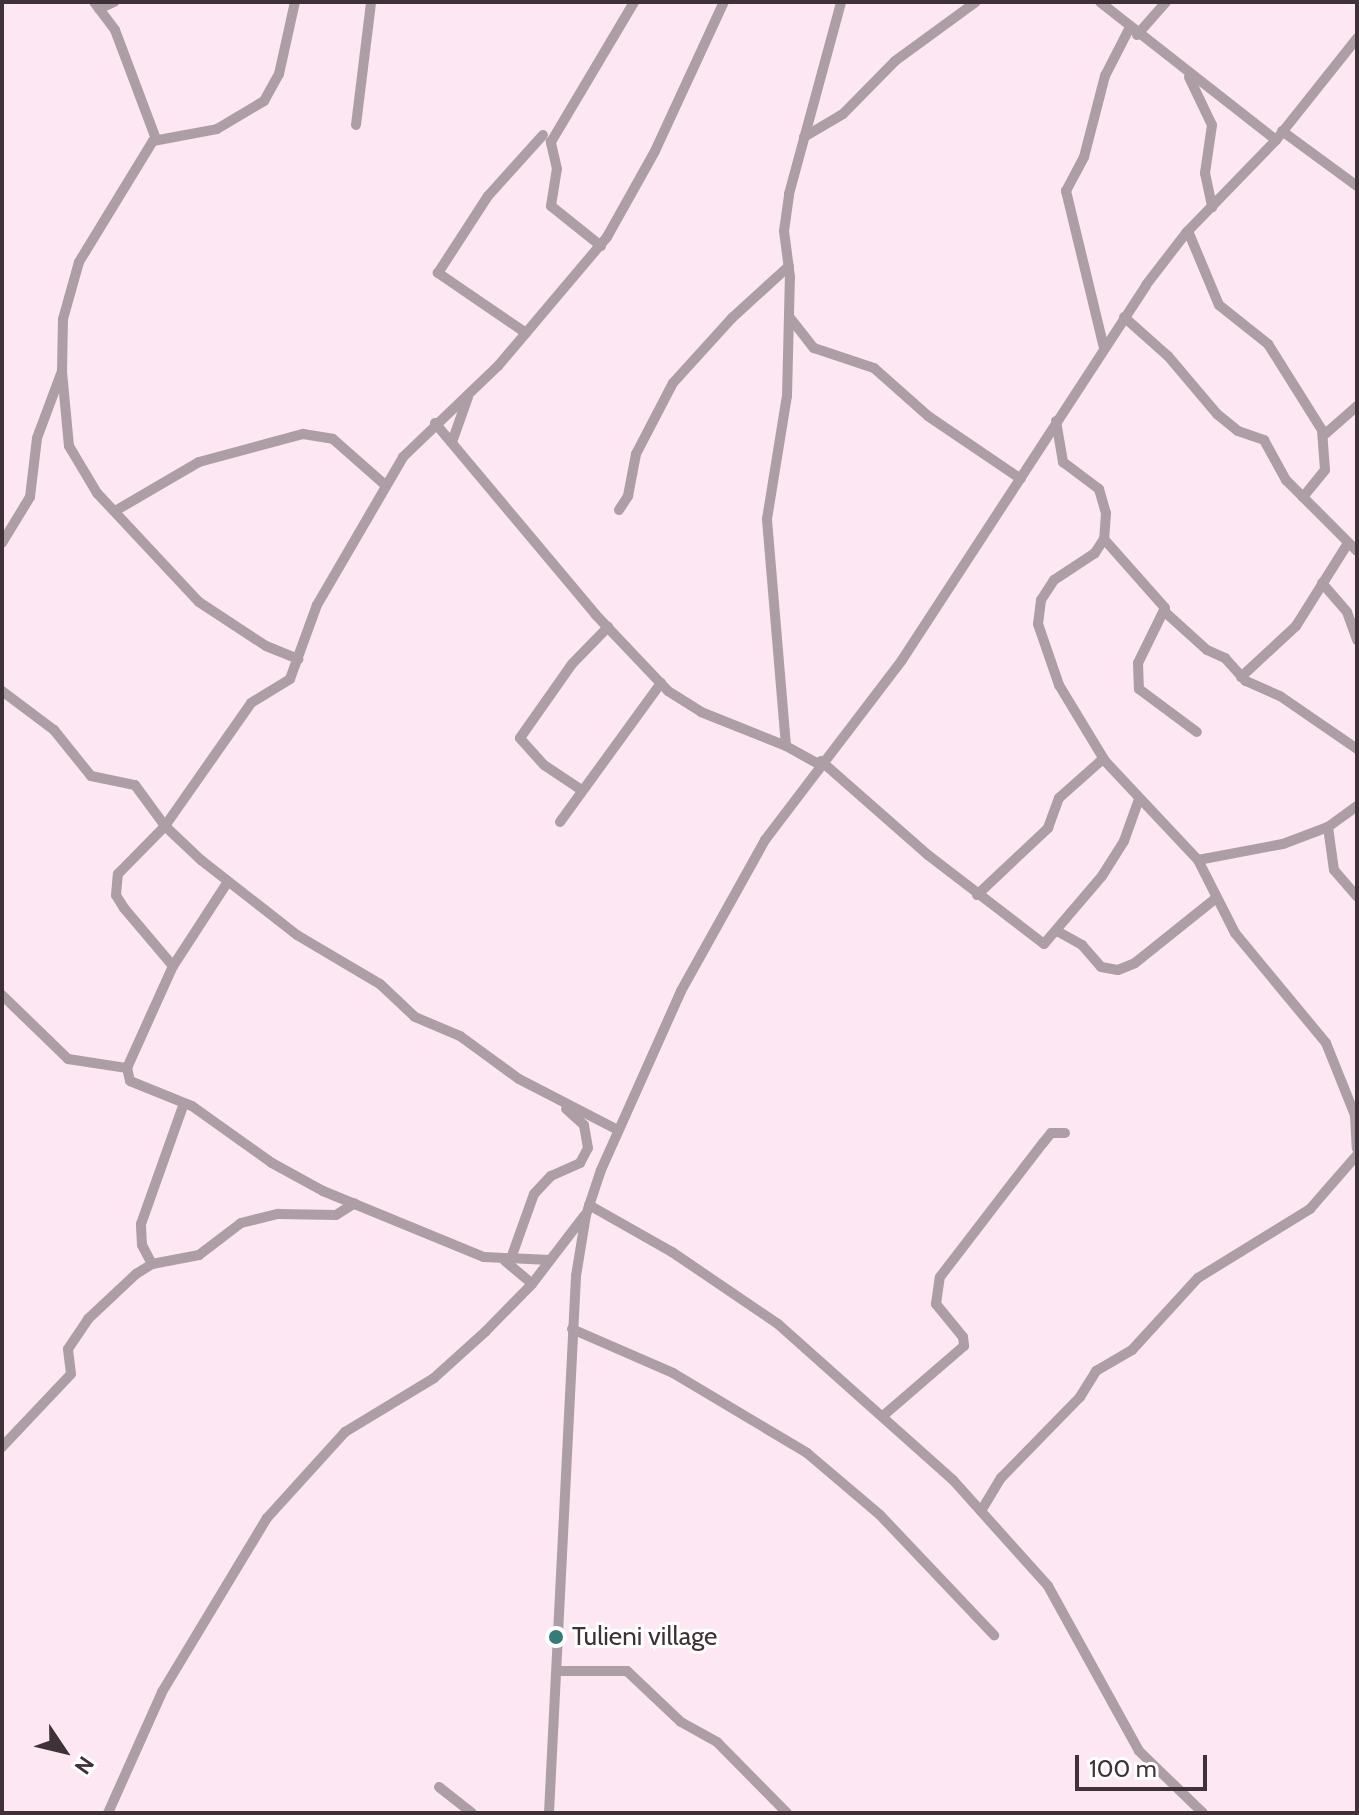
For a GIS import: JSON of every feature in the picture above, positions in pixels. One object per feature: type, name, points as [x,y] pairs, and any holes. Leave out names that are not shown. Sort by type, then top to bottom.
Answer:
[{"type":"street","points":[[114,2],[97,5],[115,30],[156,139]]},
{"type":"street","points":[[295,2],[279,74],[264,101],[217,129],[156,139],[132,169],[73,275],[63,319],[62,371],[69,446],[80,471],[199,602],[266,646],[298,659]]},
{"type":"street","points":[[356,125],[371,2]]},
{"type":"street","points":[[601,246],[551,206],[557,169],[551,142],[634,2]]},
{"type":"street","points":[[173,966],[135,926],[114,883],[165,826],[244,711],[260,696],[287,684],[317,605],[384,484],[435,423],[469,395],[601,246],[651,160],[724,2]]},
{"type":"street","points":[[786,746],[767,519],[784,428],[789,314],[786,213],[841,2]]},
{"type":"street","points":[[804,137],[843,114],[895,61],[976,2]]},
{"type":"street","points":[[1100,2],[1187,73],[1357,186]]},
{"type":"street","points":[[1104,348],[1066,191],[1086,149],[1089,120],[1105,76],[1133,32],[1166,2]]},
{"type":"street","points":[[549,1813],[572,1329],[587,1210],[618,1130],[711,931],[819,763],[902,660],[1124,317],[1188,231],[1279,136],[1357,38]]},
{"type":"street","points":[[1187,73],[1212,125],[1205,173],[1212,207]]},
{"type":"street","points":[[526,333],[438,273],[488,196],[543,135]]},
{"type":"street","points":[[1188,231],[1219,305],[1268,344],[1324,435],[1325,470],[1303,497]]},
{"type":"street","points":[[619,510],[628,496],[636,454],[673,383],[732,318],[789,266]]},
{"type":"street","points":[[789,314],[797,333],[814,348],[874,368],[928,416],[1021,479]]},
{"type":"street","points":[[1124,317],[1168,356],[1217,414],[1238,431],[1264,440],[1278,469],[1357,551]]},
{"type":"street","points":[[2,543],[30,497],[44,409],[62,371]]},
{"type":"street","points":[[452,442],[469,395]]},
{"type":"street","points":[[1324,435],[1357,406]]},
{"type":"street","points":[[1056,421],[1063,462],[1102,494],[1104,539],[1090,559],[1049,585],[1038,624],[1065,699],[1103,759],[1198,860],[1235,933],[1336,1062],[1355,1115],[1357,1148]]},
{"type":"street","points":[[435,423],[608,627],[661,683],[701,712],[786,746],[819,763],[977,895],[1041,943],[1057,931],[1122,846],[1139,799]]},
{"type":"street","points":[[115,511],[199,462],[303,434],[333,439],[384,484]]},
{"type":"street","points":[[1104,539],[1159,598],[1166,613],[1207,650],[1225,658],[1241,677],[1285,699],[1357,749]]},
{"type":"street","points":[[1241,677],[1296,626],[1348,543]]},
{"type":"street","points":[[1322,583],[1347,612],[1357,640]]},
{"type":"street","points":[[1166,613],[1141,655],[1136,678],[1144,695],[1197,732]]},
{"type":"street","points":[[580,789],[544,765],[520,738],[572,664],[608,627]]},
{"type":"street","points":[[560,822],[580,789],[661,683]]},
{"type":"street","points":[[2,691],[54,730],[91,776],[135,785],[165,826],[227,883],[297,935],[380,984],[415,1017],[460,1036],[507,1072],[618,1130]]},
{"type":"street","points":[[977,895],[1048,828],[1059,798],[1103,759]]},
{"type":"street","points":[[1198,860],[1255,853],[1328,827],[1357,806]]},
{"type":"street","points":[[1328,827],[1334,870],[1357,896]]},
{"type":"street","points":[[227,883],[173,966],[127,1068],[130,1081],[184,1103],[284,1171],[355,1203],[508,1261],[550,1260]]},
{"type":"street","points":[[1057,931],[1082,945],[1101,967],[1118,970],[1135,963],[1216,898]]},
{"type":"street","points":[[2,995],[68,1059],[127,1068]]},
{"type":"street","points":[[152,1264],[142,1245],[141,1224],[184,1103]]},
{"type":"street","points":[[508,1261],[534,1194],[551,1176],[580,1163],[588,1148],[584,1125],[563,1103]]},
{"type":"street","points":[[884,1415],[964,1346],[936,1304],[940,1277],[1051,1133],[1065,1133]]},
{"type":"street","points":[[981,1511],[1001,1478],[1080,1397],[1096,1371],[1132,1350],[1198,1278],[1310,1209],[1357,1155]]},
{"type":"street","points":[[2,1447],[71,1374],[68,1349],[88,1319],[152,1264],[199,1255],[225,1230],[250,1220],[278,1214],[336,1215],[355,1203]]},
{"type":"street","points":[[108,1813],[168,1681],[267,1518],[345,1432],[434,1378],[532,1284],[587,1210]]},
{"type":"street","points":[[587,1210],[723,1284],[884,1415],[981,1511],[1048,1586],[1139,1751],[1203,1813]]},
{"type":"street","points":[[508,1261],[532,1284]]},
{"type":"street","points":[[572,1329],[673,1373],[807,1453],[880,1515],[994,1635]]},
{"type":"street","points":[[558,1671],[627,1671],[681,1722],[717,1742],[785,1812]]},
{"type":"street","points":[[439,1787],[472,1813]]},
{"type":"place","name":"Tulieni village","points":[[556,1637]]}]
